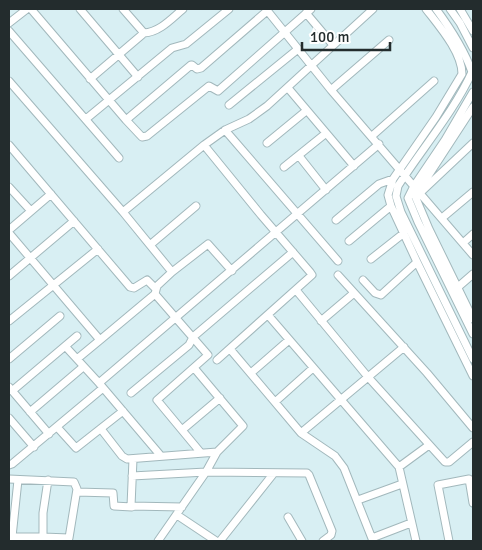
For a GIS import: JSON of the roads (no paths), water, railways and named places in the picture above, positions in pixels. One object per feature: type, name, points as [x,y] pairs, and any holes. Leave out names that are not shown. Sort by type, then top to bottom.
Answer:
[{"type":"street","points":[[9,23],[27,9]]},
{"type":"street","points":[[31,9],[90,79],[142,136],[148,136],[209,86],[218,91],[308,11],[333,45]]},
{"type":"street","points":[[80,9],[138,77]]},
{"type":"street","points":[[123,9],[144,33]]},
{"type":"street","points":[[90,79],[144,33],[153,32],[160,28],[183,9]]},
{"type":"street","points":[[86,119],[172,48],[186,44],[228,9]]},
{"type":"street","points":[[123,212],[204,145],[225,130],[257,114],[288,88],[373,9]]},
{"type":"street","points":[[426,9],[446,35],[462,66],[462,74],[402,173],[396,189],[398,203],[473,359]]},
{"type":"street","points":[[336,220],[379,184],[393,180],[402,173],[443,120],[472,72],[469,62],[455,37],[436,9]]},
{"type":"street","points":[[450,9],[460,23],[473,48]]},
{"type":"street","points":[[460,9],[473,31]]},
{"type":"street","points":[[126,120],[192,65],[197,69],[201,68],[266,10],[331,90],[473,255]]},
{"type":"street","points":[[9,31],[119,158]]},
{"type":"street","points":[[331,90],[389,40]]},
{"type":"street","points":[[229,105],[298,49]]},
{"type":"street","points":[[9,80],[172,272]]},
{"type":"street","points":[[372,136],[434,81]]},
{"type":"street","points":[[288,88],[354,166]]},
{"type":"street","points":[[473,92],[415,196],[473,319]]},
{"type":"street","points":[[417,190],[473,107]]},
{"type":"street","points":[[267,143],[306,111]]},
{"type":"street","points":[[225,130],[338,262]]},
{"type":"street","points":[[284,167],[325,134]]},
{"type":"street","points":[[473,143],[408,198],[473,334]]},
{"type":"street","points":[[13,480],[74,482],[77,492],[69,538],[10,537],[13,480],[10,463],[49,434],[176,318],[379,144]]},
{"type":"street","points":[[9,145],[130,287],[134,288],[146,280],[208,355],[157,400],[201,453]]},
{"type":"street","points":[[204,145],[312,275],[217,360]]},
{"type":"street","points":[[299,156],[326,190]]},
{"type":"street","points":[[393,180],[388,195],[391,206],[473,376]]},
{"type":"street","points":[[9,187],[30,211]]},
{"type":"street","points":[[442,218],[473,192]]},
{"type":"street","points":[[51,194],[9,232],[100,340]]},
{"type":"street","points":[[150,245],[196,206]]},
{"type":"street","points":[[349,241],[391,206]]},
{"type":"street","points":[[9,276],[74,221]]},
{"type":"street","points":[[371,259],[404,233]]},
{"type":"street","points":[[463,243],[473,234]]},
{"type":"street","points":[[77,359],[156,291],[172,272],[208,244],[232,271]]},
{"type":"street","points":[[9,321],[98,249]]},
{"type":"street","points":[[132,393],[293,252]]},
{"type":"street","points":[[364,280],[375,292],[381,295],[417,262]]},
{"type":"street","points":[[458,287],[473,274]]},
{"type":"street","points":[[338,275],[404,347],[473,428]]},
{"type":"street","points":[[296,290],[368,376],[429,445],[447,462],[473,442]]},
{"type":"street","points":[[321,321],[354,293]]},
{"type":"street","points":[[268,315],[399,467],[416,541]]},
{"type":"street","points":[[9,360],[60,316]]},
{"type":"street","points":[[49,434],[10,389],[77,336]]},
{"type":"street","points":[[251,373],[289,340]]},
{"type":"street","points":[[65,346],[161,456]]},
{"type":"street","points":[[301,433],[404,347]]},
{"type":"street","points":[[230,349],[301,433],[329,452],[344,468],[372,540],[411,523]]},
{"type":"street","points":[[30,412],[83,367]]},
{"type":"street","points":[[275,402],[313,368]]},
{"type":"street","points":[[158,541],[206,472],[217,452],[243,426],[194,369]]},
{"type":"street","points":[[182,430],[220,398]]},
{"type":"street","points":[[57,427],[76,448],[123,411]]},
{"type":"street","points":[[9,418],[34,446]]},
{"type":"street","points":[[101,429],[124,458],[133,459],[217,452]]},
{"type":"street","points":[[399,467],[429,445]]},
{"type":"street","points":[[132,507],[130,505],[133,459]]},
{"type":"street","points":[[132,476],[206,472],[304,473],[309,475],[332,531],[331,536],[323,541]]},
{"type":"street","points":[[220,541],[274,473]]},
{"type":"street","points":[[449,541],[438,485],[471,478],[473,503]]},
{"type":"street","points":[[43,537],[43,513],[48,480]]},
{"type":"street","points":[[358,500],[402,484]]},
{"type":"street","points":[[77,492],[113,493],[114,506],[182,507]]},
{"type":"street","points":[[177,515],[216,541]]},
{"type":"street","points":[[288,517],[302,541]]}]
